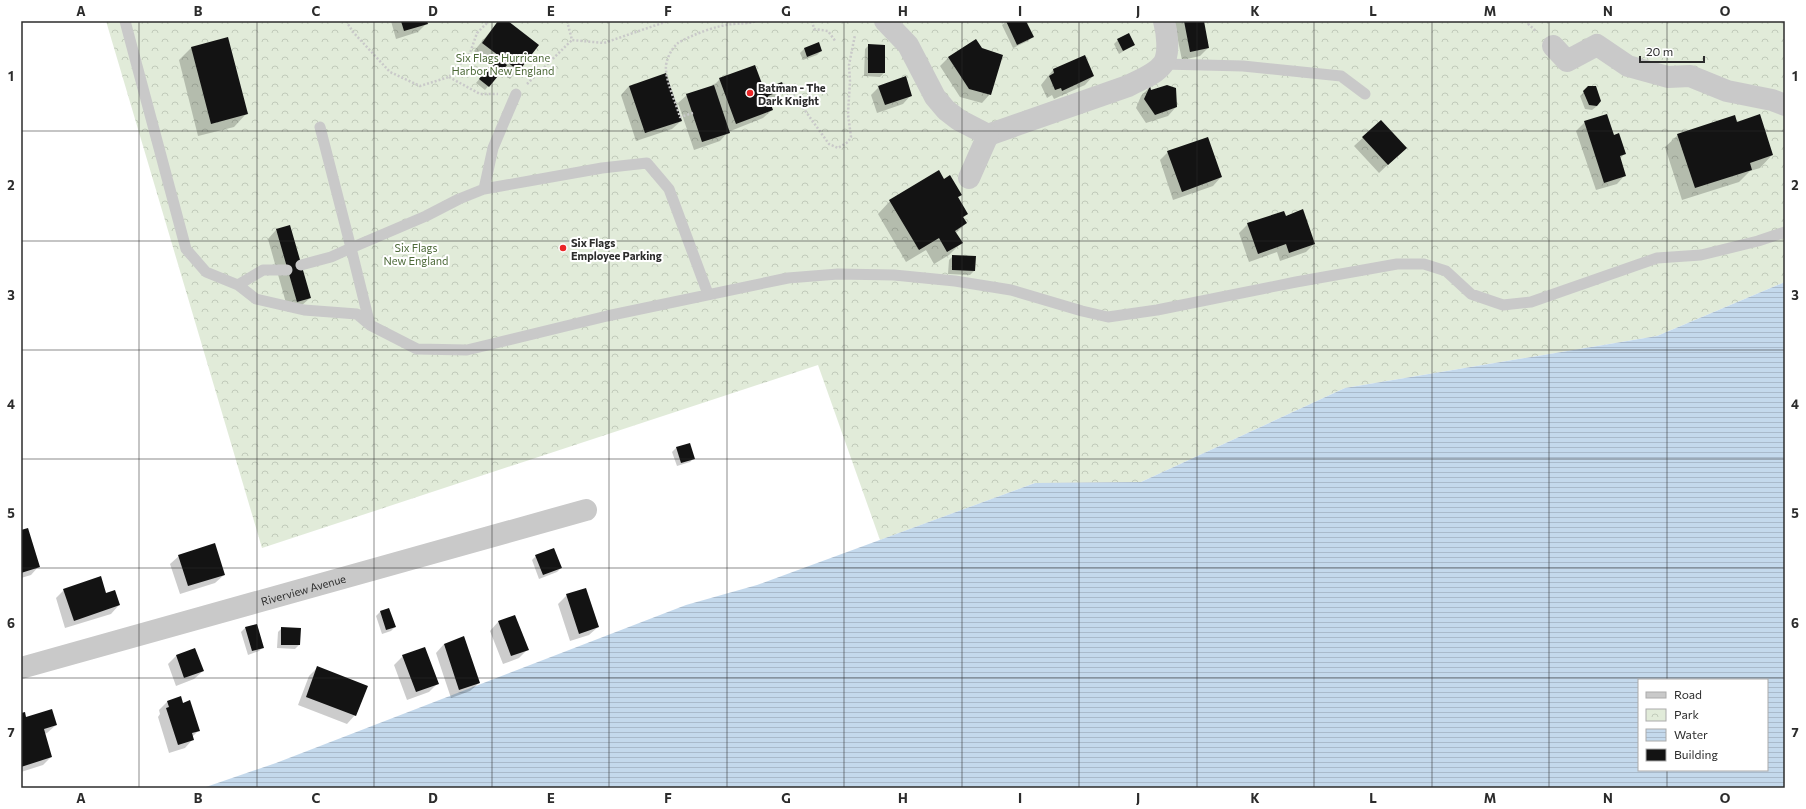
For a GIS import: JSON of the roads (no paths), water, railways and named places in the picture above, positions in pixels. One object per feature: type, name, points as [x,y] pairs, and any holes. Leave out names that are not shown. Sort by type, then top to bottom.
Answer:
[{"type":"street","points":[[885,21],[908,46],[935,97],[946,110],[959,120],[988,135]]},
{"type":"street","points":[[968,178],[988,135],[1128,86],[1148,76],[1163,64],[1166,53],[1164,21]]},
{"type":"street","points":[[1553,46],[1567,61],[1597,45],[1628,66],[1668,77],[1690,76],[1727,91],[1772,100],[1785,105]]},
{"type":"street","name":"Riverview Avenue","points":[[21,668],[586,510]]},
{"type":"lane","points":[[125,21],[186,248],[206,272],[238,285],[256,299],[304,310],[357,314],[370,325],[417,349],[467,350],[607,316],[708,294],[788,278],[838,274],[894,275],[955,281],[1011,290],[1108,317],[1157,310],[1296,282],[1397,264],[1424,264],[1446,271],[1471,294],[1503,305],[1531,302],[1657,258],[1701,255],[1758,241],[1785,232]]},
{"type":"lane","points":[[1163,64],[1242,66],[1341,76],[1366,94]]},
{"type":"lane","points":[[484,189],[493,148],[516,94]]},
{"type":"lane","points":[[320,127],[370,325]]},
{"type":"lane","points":[[301,265],[331,257],[484,189],[602,168],[647,163],[669,189],[708,294]]},
{"type":"lane","points":[[238,285],[262,270],[287,270]]},
{"type":"water","points":[[1785,282],[1785,788],[203,788],[276,763],[686,605],[757,585],[1035,483],[1141,482],[1345,388],[1657,336]]},
{"type":"place","name":"Batman - The Dark Knight","points":[[750,93]]},
{"type":"place","name":"Six Flags Employee Parking","points":[[563,248]]},
{"type":"park label","name":"Six Flags Hurricane Harbor New England","points":[[503,63]]},
{"type":"park label","name":"Six Flags New England","points":[[416,253]]}]
